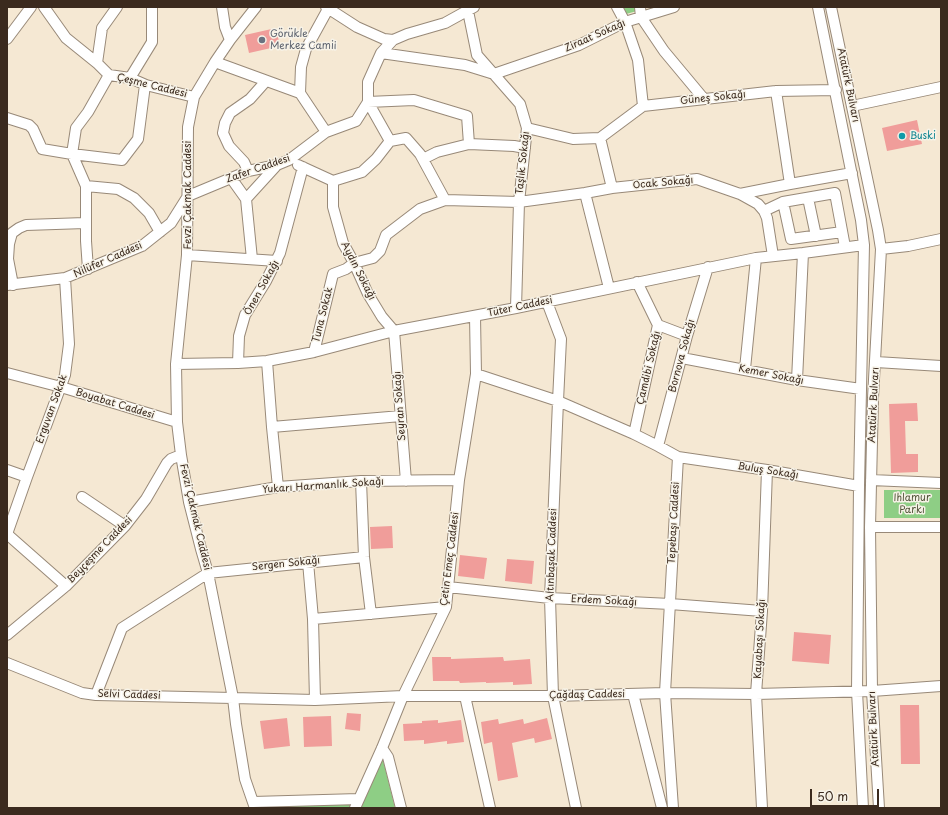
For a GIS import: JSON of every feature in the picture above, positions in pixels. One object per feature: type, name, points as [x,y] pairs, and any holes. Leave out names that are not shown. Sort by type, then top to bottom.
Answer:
[{"type":"street","points":[[7,39],[32,7]]},
{"type":"street","name":"Çeşme Caddesi","points":[[44,7],[66,38],[97,63],[109,76],[130,78],[145,85],[194,97]]},
{"type":"street","points":[[97,63],[102,28],[117,7]]},
{"type":"street","points":[[130,78],[152,42],[152,7]]},
{"type":"street","points":[[222,7],[224,27],[230,40]]},
{"type":"street","name":"Fevzi Çakmak Caddesi","points":[[254,805],[245,779],[232,698],[208,572],[189,502],[180,455],[177,422],[176,364],[187,255],[188,127],[194,97],[214,62],[256,7]]},
{"type":"street","points":[[527,128],[573,139],[600,138],[643,106],[638,60],[625,22],[617,7]]},
{"type":"street","name":"Ziraat Sokağı","points":[[494,74],[579,46],[625,22],[640,12],[674,7]]},
{"type":"street","points":[[818,7],[836,90],[861,220],[864,245],[859,486],[857,691],[863,808]]},
{"type":"street","name":"Atatürk Bulvarı","points":[[831,7],[881,249],[873,398],[870,527],[872,691],[879,808]]},
{"type":"street","points":[[326,132],[300,93],[301,67],[306,49],[327,8],[357,27],[384,40],[393,40],[445,22],[471,9]]},
{"type":"street","name":"Taşlık Sokağı","points":[[471,9],[477,55],[520,104],[527,128],[519,202],[516,308]]},
{"type":"street","points":[[640,12],[664,51],[704,99]]},
{"type":"street","points":[[390,141],[368,102],[368,82],[381,53],[393,40]]},
{"type":"street","points":[[381,53],[465,65],[494,74]]},
{"type":"street","points":[[214,62],[300,93]]},
{"type":"street","points":[[88,269],[85,222],[86,186],[72,154],[76,128],[88,112],[109,76]]},
{"type":"street","points":[[248,171],[244,162],[229,146],[223,133],[225,123],[230,113],[250,99],[266,81]]},
{"type":"street","points":[[7,118],[30,125],[42,149],[122,160],[138,139],[145,85]]},
{"type":"street","points":[[852,106],[941,87]]},
{"type":"street","name":"Güneş Sokağı","points":[[643,106],[776,91],[836,90]]},
{"type":"street","points":[[776,91],[790,184]]},
{"type":"street","points":[[368,102],[414,100],[467,116],[469,144]]},
{"type":"street","name":"Zafer Caddesi","points":[[188,196],[248,171],[277,165],[289,160],[326,132],[356,121],[368,102]]},
{"type":"street","points":[[289,160],[333,181],[362,172],[376,159],[390,141],[406,138],[420,154],[445,200]]},
{"type":"street","points":[[600,138],[612,188]]},
{"type":"street","points":[[423,159],[437,152],[469,144],[514,146],[525,148]]},
{"type":"street","points":[[246,199],[277,165]]},
{"type":"street","name":"Önen Sokağı","points":[[238,363],[239,336],[245,316],[277,261],[303,167]]},
{"type":"street","points":[[740,194],[852,173]]},
{"type":"street","points":[[231,178],[246,199],[252,259]]},
{"type":"street","name":"Ocak Sokağı","points":[[445,200],[519,202],[612,188],[697,179],[740,194],[758,204],[764,211]]},
{"type":"street","name":"Aydın Sokağı","points":[[333,181],[333,207],[343,243],[368,294],[382,317],[394,331]]},
{"type":"street","points":[[86,186],[118,189],[134,198],[149,213],[160,232]]},
{"type":"street","points":[[585,193],[609,288]]},
{"type":"street","points":[[773,256],[767,218],[764,211],[783,202],[835,193],[845,247]]},
{"type":"street","name":"Nilüfer Caddesi","points":[[10,285],[65,278],[142,246],[171,224],[188,196]]},
{"type":"street","points":[[808,198],[816,236]]},
{"type":"street","name":"Tuna Sokak","points":[[314,352],[333,274],[346,270],[354,263],[373,258],[380,251],[386,235],[420,209],[445,200]]},
{"type":"street","points":[[783,202],[791,239],[842,232]]},
{"type":"street","points":[[10,285],[8,259],[9,244],[12,233],[26,225],[85,222]]},
{"type":"street","points":[[881,249],[941,239]]},
{"type":"street","name":"Tüter Caddesi","points":[[176,364],[267,361],[314,352],[394,331],[547,302],[708,267],[756,258],[864,245]]},
{"type":"street","points":[[797,380],[803,253]]},
{"type":"street","points":[[187,255],[277,261]]},
{"type":"street","points":[[744,369],[756,258]]},
{"type":"street","name":"Bornova Sokağı","points":[[658,446],[687,336],[708,267]]},
{"type":"street","name":"Erguvan Sokak","points":[[7,534],[26,477],[65,375],[69,344],[65,278]]},
{"type":"street","name":"Çamdibi Sokağı","points":[[634,434],[658,324],[637,282]]},
{"type":"street","name":"Altınbaşak Caddesi","points":[[547,302],[561,339],[550,598],[553,696],[576,808]]},
{"type":"street","name":"Çetin Emeç Caddesi","points":[[357,804],[403,696],[446,607],[458,480],[476,374],[475,316]]},
{"type":"street","points":[[658,324],[687,336]]},
{"type":"street","name":"Seyran Sokağı","points":[[394,331],[406,481]]},
{"type":"street","name":"Kemer Sokağı","points":[[682,358],[797,380],[861,389]]},
{"type":"street","points":[[267,361],[278,487]]},
{"type":"street","points":[[876,362],[941,366]]},
{"type":"street","name":"Boyabat Caddesi","points":[[7,373],[61,387],[177,422]]},
{"type":"street","points":[[476,374],[558,402],[634,434],[678,457]]},
{"type":"street","points":[[272,427],[401,416]]},
{"type":"street","name":"Beyçeşme Caddesi","points":[[7,635],[66,586],[125,526],[146,499],[167,463],[180,455]]},
{"type":"street","name":"Buluş Sokağı","points":[[678,457],[767,470],[859,486]]},
{"type":"street","name":"Tepebaşı Caddesi","points":[[673,808],[665,693],[678,457]]},
{"type":"street","points":[[7,470],[26,477]]},
{"type":"street","name":"Kayabaşı Sokağı","points":[[762,808],[756,694],[762,611],[767,470]]},
{"type":"street","name":"Yukarı Harmanlık Sokağı","points":[[189,502],[278,487],[361,481],[458,480]]},
{"type":"street","points":[[871,480],[941,483]]},
{"type":"street","points":[[361,481],[364,557],[370,614]]},
{"type":"street","points":[[82,497],[125,526]]},
{"type":"street","points":[[870,527],[941,527]]},
{"type":"street","points":[[7,534],[66,586]]},
{"type":"street","name":"Sergen Sokağı","points":[[208,572],[364,557]]},
{"type":"street","points":[[308,562],[313,619],[315,700]]},
{"type":"street","points":[[96,695],[122,628],[208,572]]},
{"type":"street","name":"Erdem Sokağı","points":[[448,587],[550,598],[670,604],[762,611]]},
{"type":"street","points":[[313,619],[446,607]]},
{"type":"street","name":"Selvi Caddesi","points":[[7,663],[82,693],[96,695],[232,698]]},
{"type":"street","name":"Çağdaş Caddesi","points":[[232,698],[315,700],[403,696],[553,696],[665,693],[756,694],[872,691],[941,686]]},
{"type":"street","points":[[633,694],[662,808]]},
{"type":"street","points":[[465,696],[490,808]]},
{"type":"street","points":[[382,748],[388,757],[401,808]]},
{"type":"street","points":[[254,805],[357,804]]},
{"type":"green space","points":[[623,7],[636,7],[637,11],[626,14]]},
{"type":"green space","name":"Ihlamur Parkı","points":[[884,490],[941,490],[941,518],[884,518]]},
{"type":"green space","points":[[382,756],[395,808],[270,808],[359,799]]},
{"type":"building","name":"Görükle Merkez Camii","points":[[276,28],[280,46],[249,53],[245,35]]},
{"type":"building","name":"Buski","points":[[917,120],[922,144],[887,151],[882,128]]},
{"type":"building","points":[[917,403],[918,421],[905,421],[906,454],[918,454],[918,472],[891,473],[889,404]]},
{"type":"building","points":[[392,526],[393,548],[371,549],[370,527]]},
{"type":"building","points":[[460,555],[487,558],[484,579],[458,576]]},
{"type":"building","points":[[507,559],[534,561],[532,584],[505,581]]},
{"type":"building","points":[[794,632],[831,635],[829,664],[792,661]]},
{"type":"building","points":[[432,657],[451,657],[451,659],[503,657],[504,661],[530,659],[532,684],[513,685],[513,682],[460,683],[459,681],[433,681]]},
{"type":"building","points":[[900,705],[919,705],[920,764],[901,764]]},
{"type":"building","points":[[347,713],[361,714],[360,731],[345,729]]},
{"type":"building","points":[[331,716],[332,746],[304,747],[303,717]]},
{"type":"building","points":[[287,718],[290,746],[264,749],[260,721]]},
{"type":"building","points":[[547,718],[552,739],[535,743],[534,738],[512,743],[518,777],[498,781],[492,742],[484,744],[481,722],[498,719],[499,724],[523,719],[524,724]]},
{"type":"building","points":[[438,720],[438,723],[461,720],[464,742],[447,744],[447,741],[424,744],[424,740],[404,741],[403,724]]},
{"type":"place","name":"Görükle Merkez Camii","points":[[262,40]]},
{"type":"place","name":"Buski","points":[[902,136]]}]
